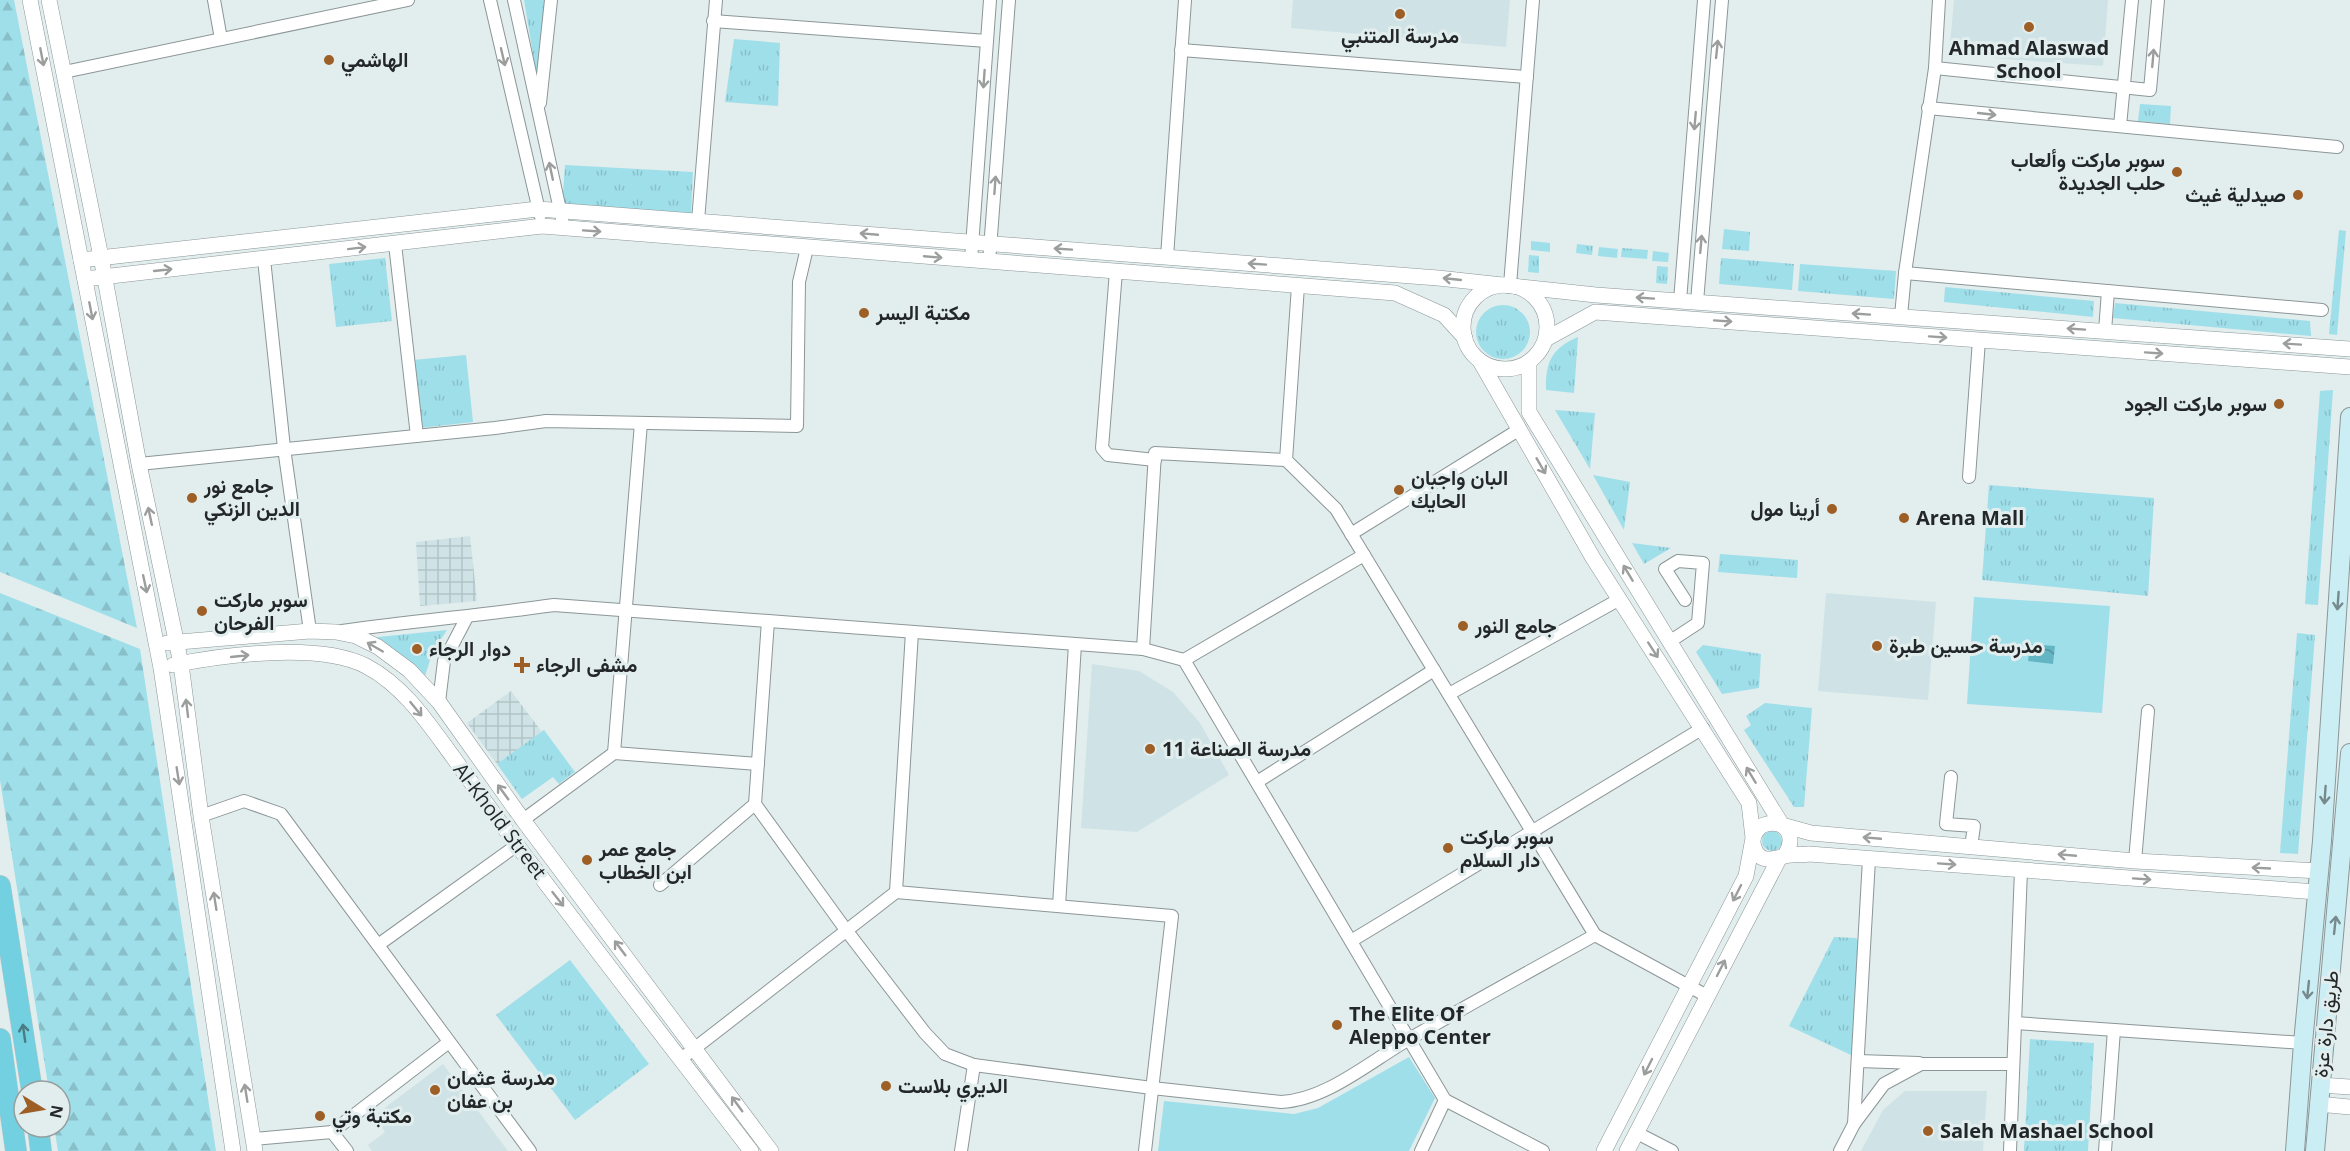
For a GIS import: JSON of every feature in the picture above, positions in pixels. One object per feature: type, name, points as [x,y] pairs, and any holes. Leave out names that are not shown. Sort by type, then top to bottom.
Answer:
[{"type":"highway","points":[[0,886],[30,1079]]},
{"type":"highway","points":[[0,1039],[16,1151]]},
{"type":"main road","points":[[2295,1151],[2320,872],[2350,417]]},
{"type":"main road","name":"طريق دارة عزة","points":[[2315,1151],[2350,753]]},
{"type":"main road","points":[[2322,841],[2343,840]]},
{"type":"street","points":[[30,0],[157,644],[233,1151]]},
{"type":"street","points":[[49,0],[105,276],[139,464],[181,664],[201,816],[254,1145],[332,1132],[449,1042]]},
{"type":"street","points":[[214,0],[221,39]]},
{"type":"street","points":[[64,72],[408,0]]},
{"type":"street","points":[[490,0],[542,226]]},
{"type":"street","points":[[513,0],[564,228]]},
{"type":"street","points":[[538,114],[551,0]]},
{"type":"street","points":[[698,220],[716,0]]},
{"type":"street","points":[[971,260],[990,0]]},
{"type":"street","points":[[988,262],[1009,0]]},
{"type":"street","points":[[1167,257],[1185,0]]},
{"type":"street","points":[[1510,285],[1533,0]]},
{"type":"street","points":[[1680,301],[1704,0]]},
{"type":"street","points":[[1697,302],[1722,0]]},
{"type":"street","points":[[1901,316],[1905,273],[1935,68],[1939,0]]},
{"type":"street","points":[[2120,126],[2132,0]]},
{"type":"street","points":[[1935,68],[2150,90],[2158,0]]},
{"type":"street","points":[[713,21],[987,41]]},
{"type":"street","points":[[1181,50],[1527,77]]},
{"type":"street","points":[[1928,108],[2337,147]]},
{"type":"street","points":[[81,260],[538,209],[1167,257],[1680,301],[2350,349]]},
{"type":"street","points":[[85,279],[542,226],[1395,293],[1444,315],[1465,338]]},
{"type":"street","points":[[395,244],[417,436]]},
{"type":"street","points":[[139,464],[546,421],[797,426],[799,282],[807,248]]},
{"type":"street","points":[[1099,270],[1100,252]]},
{"type":"street","points":[[264,259],[284,448],[310,631]]},
{"type":"street","points":[[1116,272],[1102,448],[1108,455],[1155,460]]},
{"type":"street","points":[[1905,273],[2322,310]]},
{"type":"street","points":[[1480,361],[1492,367],[1518,368],[1529,362],[1539,351],[1546,339],[1547,324],[1544,310],[1524,289],[1510,285],[1497,286],[1484,291],[1474,300],[1465,318],[1465,338],[1470,351],[1480,361],[1593,558],[1749,802],[1753,846],[1763,858],[1771,860],[1809,854],[2318,892]]},
{"type":"street","points":[[1286,460],[1298,286]]},
{"type":"street","points":[[2105,331],[2108,291]]},
{"type":"street","points":[[1546,339],[1595,312],[2350,367]]},
{"type":"street","points":[[1969,477],[1979,340]]},
{"type":"street","points":[[1529,362],[1529,412],[1782,825],[1788,831],[1791,840],[1789,849],[1781,858],[1627,1151]]},
{"type":"street","points":[[614,753],[641,423]]},
{"type":"street","points":[[1351,534],[1520,429]]},
{"type":"street","points":[[1143,649],[1155,453],[1286,460],[1336,509],[1595,935],[1707,996]]},
{"type":"street","points":[[1184,660],[1364,555]]},
{"type":"street","points":[[1669,642],[1698,623],[1703,563],[1678,561],[1665,569],[1684,600]]},
{"type":"street","points":[[1449,694],[1620,599]]},
{"type":"street","points":[[336,632],[426,619],[467,617],[554,604],[1143,649],[1184,660],[1445,1100],[1543,1151]]},
{"type":"street","points":[[1631,616],[1647,606]]},
{"type":"street","points":[[439,702],[444,661],[467,617]]},
{"type":"street","points":[[768,621],[755,804],[846,930],[925,1033],[945,1054],[974,1065],[1152,1088],[1281,1102],[1297,1101],[1320,1093],[1409,1039],[1595,935]]},
{"type":"street","points":[[157,644],[310,631],[336,632],[356,636],[378,647],[409,670],[439,702],[523,820],[771,1151]]},
{"type":"street","points":[[896,892],[912,632]]},
{"type":"street","points":[[1059,906],[1075,644]]},
{"type":"street","name":"Al-Khold Street","points":[[161,668],[284,652],[346,658],[365,666],[391,682],[432,729],[517,845],[751,1151]]},
{"type":"street","points":[[1257,782],[1434,670]]},
{"type":"street","points":[[2135,861],[2148,711]]},
{"type":"street","points":[[432,729],[449,717]]},
{"type":"street","points":[[1351,941],[1703,728]]},
{"type":"street","points":[[523,820],[614,753],[758,764]]},
{"type":"street","points":[[1951,777],[1946,824],[1974,826],[1971,847]]},
{"type":"street","points":[[201,816],[244,801],[281,814],[530,1151]]},
{"type":"street","points":[[660,885],[755,804]]},
{"type":"street","points":[[1604,1151],[1746,876],[1753,838],[1761,826],[1775,822],[1811,833],[2135,861],[2320,872]]},
{"type":"street","points":[[378,945],[517,845]]},
{"type":"street","points":[[1854,1124],[1869,859]]},
{"type":"street","points":[[2010,1151],[2021,870]]},
{"type":"street","points":[[681,1059],[896,892],[1173,916],[1145,1151]]},
{"type":"street","points":[[2015,1023],[2303,1043]]},
{"type":"street","points":[[2104,1151],[2114,1030]]},
{"type":"street","points":[[1858,1060],[1921,1064],[2013,1064]]},
{"type":"street","points":[[1840,1151],[1854,1124],[1884,1084],[1921,1064]]},
{"type":"street","points":[[961,1151],[974,1065]]},
{"type":"street","points":[[2320,1085],[2350,1087]]},
{"type":"street","points":[[1421,1151],[1445,1100]]},
{"type":"street","points":[[2318,1104],[2350,1107]]},
{"type":"street","points":[[332,1132],[343,1148]]},
{"type":"street","points":[[1637,1133],[1672,1151]]},
{"type":"shaded area","name":"مدرسة المتنبي","points":[[1293,0],[1510,0],[1506,47],[1291,28]]},
{"type":"shaded area","name":"Ahmad Alaswad School","points":[[1954,0],[2108,0],[2103,66],[1949,55]]},
{"type":"shaded area","points":[[470,536],[477,601],[420,606],[416,542]]},
{"type":"shaded area","name":"مدرسة حسين طبرة","points":[[1826,593],[1936,602],[1928,700],[1818,691]]},
{"type":"shaded area","name":"مدرسة الصناعة 11","points":[[1092,664],[1139,671],[1173,692],[1200,723],[1229,775],[1137,832],[1081,828]]},
{"type":"shaded area","points":[[511,691],[542,732],[497,764],[467,723]]},
{"type":"shaded area","name":"مدرسة عثمان بن عفان","points":[[443,1064],[508,1151],[372,1151],[368,1145],[385,1132],[374,1116]]},
{"type":"shaded area","name":"Saleh Mashael School","points":[[1905,1091],[1987,1091],[1983,1151],[1861,1151],[1883,1110]]},
{"type":"green space","points":[[0,0],[14,0],[137,628],[0,572]]},
{"type":"green space","points":[[524,0],[545,0],[538,84]]},
{"type":"green space","points":[[734,39],[780,43],[778,106],[725,102]]},
{"type":"green space","points":[[2140,104],[2171,106],[2170,124],[2138,121]]},
{"type":"green space","points":[[565,165],[693,172],[691,214],[562,207]]},
{"type":"green space","points":[[1724,229],[1750,232],[1749,251],[1722,249]]},
{"type":"green space","points":[[2339,230],[2346,231],[2337,335],[2329,334]]},
{"type":"green space","points":[[1531,241],[1550,243],[1550,252],[1531,250]]},
{"type":"green space","points":[[1577,244],[1593,246],[1592,255],[1576,253]]},
{"type":"green space","points":[[1599,247],[1618,249],[1617,258],[1598,256]]},
{"type":"green space","points":[[1622,248],[1648,250],[1647,259],[1621,257]]},
{"type":"green space","points":[[1653,251],[1669,253],[1668,262],[1652,261]]},
{"type":"green space","points":[[1529,255],[1539,256],[1539,273],[1528,272]]},
{"type":"green space","points":[[385,258],[392,321],[336,327],[329,264]]},
{"type":"green space","points":[[1721,258],[1794,264],[1792,290],[1719,284]]},
{"type":"green space","points":[[1800,264],[1896,271],[1894,299],[1798,291]]},
{"type":"green space","points":[[1657,266],[1668,267],[1667,284],[1656,283]]},
{"type":"green space","points":[[1945,287],[2094,301],[2093,317],[1944,302]]},
{"type":"green space","points":[[2115,303],[2310,321],[2311,336],[2113,318]]},
{"type":"green space","points":[[1503,305],[1513,307],[1522,313],[1528,322],[1530,332],[1528,342],[1522,351],[1513,357],[1503,359],[1493,357],[1484,351],[1478,342],[1476,332],[1478,322],[1484,313],[1493,307]]},
{"type":"green space","points":[[1578,337],[1574,393],[1546,390],[1547,371],[1552,357],[1562,346]]},
{"type":"green space","points":[[466,355],[473,422],[420,428],[413,360]]},
{"type":"green space","points":[[2333,390],[2318,605],[2305,604],[2320,391]]},
{"type":"green space","points":[[1555,410],[1595,413],[1590,469]]},
{"type":"green space","points":[[1593,475],[1630,482],[1624,530]]},
{"type":"green space","points":[[1989,485],[2154,498],[2148,596],[1982,580]]},
{"type":"green space","points":[[1632,543],[1671,548],[1644,564]]},
{"type":"green space","points":[[1720,554],[1798,560],[1797,578],[1718,572]]},
{"type":"green space","points":[[0,593],[140,649],[216,1151],[58,1151],[56,1139],[72,1139],[72,1079],[47,1079],[0,780]]},
{"type":"green space","points":[[1974,597],[2110,606],[2102,713],[1967,704]]},
{"type":"green space","points":[[447,630],[433,651],[425,676],[377,640],[378,637]]},
{"type":"green space","points":[[2297,633],[2315,635],[2298,854],[2280,853]]},
{"type":"green space","points":[[1703,645],[1761,654],[1759,688],[1722,694],[1696,652]]},
{"type":"green space","points":[[1765,703],[1812,708],[1804,807],[1794,807],[1744,730],[1751,725],[1746,716]]},
{"type":"green space","points":[[544,730],[575,772],[559,784],[553,777],[522,799],[497,764]]},
{"type":"green space","points":[[1772,831],[1779,834],[1782,841],[1779,848],[1772,851],[1765,848],[1762,841],[1765,834]]},
{"type":"green space","points":[[1834,937],[1856,938],[1860,943],[1855,1050],[1851,1055],[1789,1026]]},
{"type":"green space","points":[[570,960],[649,1064],[575,1120],[496,1015]]},
{"type":"green space","points":[[2030,1039],[2094,1043],[2088,1151],[2024,1151]]},
{"type":"green space","points":[[1409,1057],[1435,1098],[1409,1151],[1158,1151],[1164,1101],[1294,1114],[1318,1108]]},
{"type":"water","points":[[2030,644],[2055,646],[2053,664],[2028,661]]},
{"type":"place","name":"مدرسة المتنبي","points":[[1400,14]]},
{"type":"place","name":"Ahmad Alaswad School","points":[[2029,27]]},
{"type":"place","name":"الهاشمي","points":[[329,60]]},
{"type":"place","name":"سوبر ماركت وألعاب حلب الجديدة","points":[[2177,172]]},
{"type":"place","name":"صيدلية غيث","points":[[2298,195]]},
{"type":"place","name":"مكتبة اليسر","points":[[864,313]]},
{"type":"place","name":"سوبر ماركت الجود","points":[[2279,404]]},
{"type":"place","name":"البان واجبان الحايك","points":[[1399,490]]},
{"type":"place","name":"جامع نور الدين الزنكي","points":[[192,498]]},
{"type":"place","name":"أرينا مول","points":[[1832,509]]},
{"type":"place","name":"Arena Mall","points":[[1904,518]]},
{"type":"place","name":"سوبر ماركت الفرحان","points":[[202,611]]},
{"type":"place","name":"جامع النور","points":[[1463,626]]},
{"type":"place","name":"مدرسة حسين طبرة","points":[[1877,646]]},
{"type":"place","name":"دوار الرجاء","points":[[417,649]]},
{"type":"place","name":"مشفى الرجاء","points":[[522,665]]},
{"type":"place","name":"مدرسة الصناعة 11","points":[[1150,749]]},
{"type":"place","name":"سوبر ماركت دار السلام","points":[[1448,848]]},
{"type":"place","name":"جامع عمر ابن الخطاب","points":[[587,860]]},
{"type":"place","name":"The Elite Of Aleppo Center","points":[[1337,1025]]},
{"type":"place","name":"الديري بلاست","points":[[886,1086]]},
{"type":"place","name":"مدرسة عثمان بن عفان","points":[[435,1090]]},
{"type":"place","name":"مكتبة وتي","points":[[320,1116]]},
{"type":"place","name":"Saleh Mashael School","points":[[1928,1131]]}]
